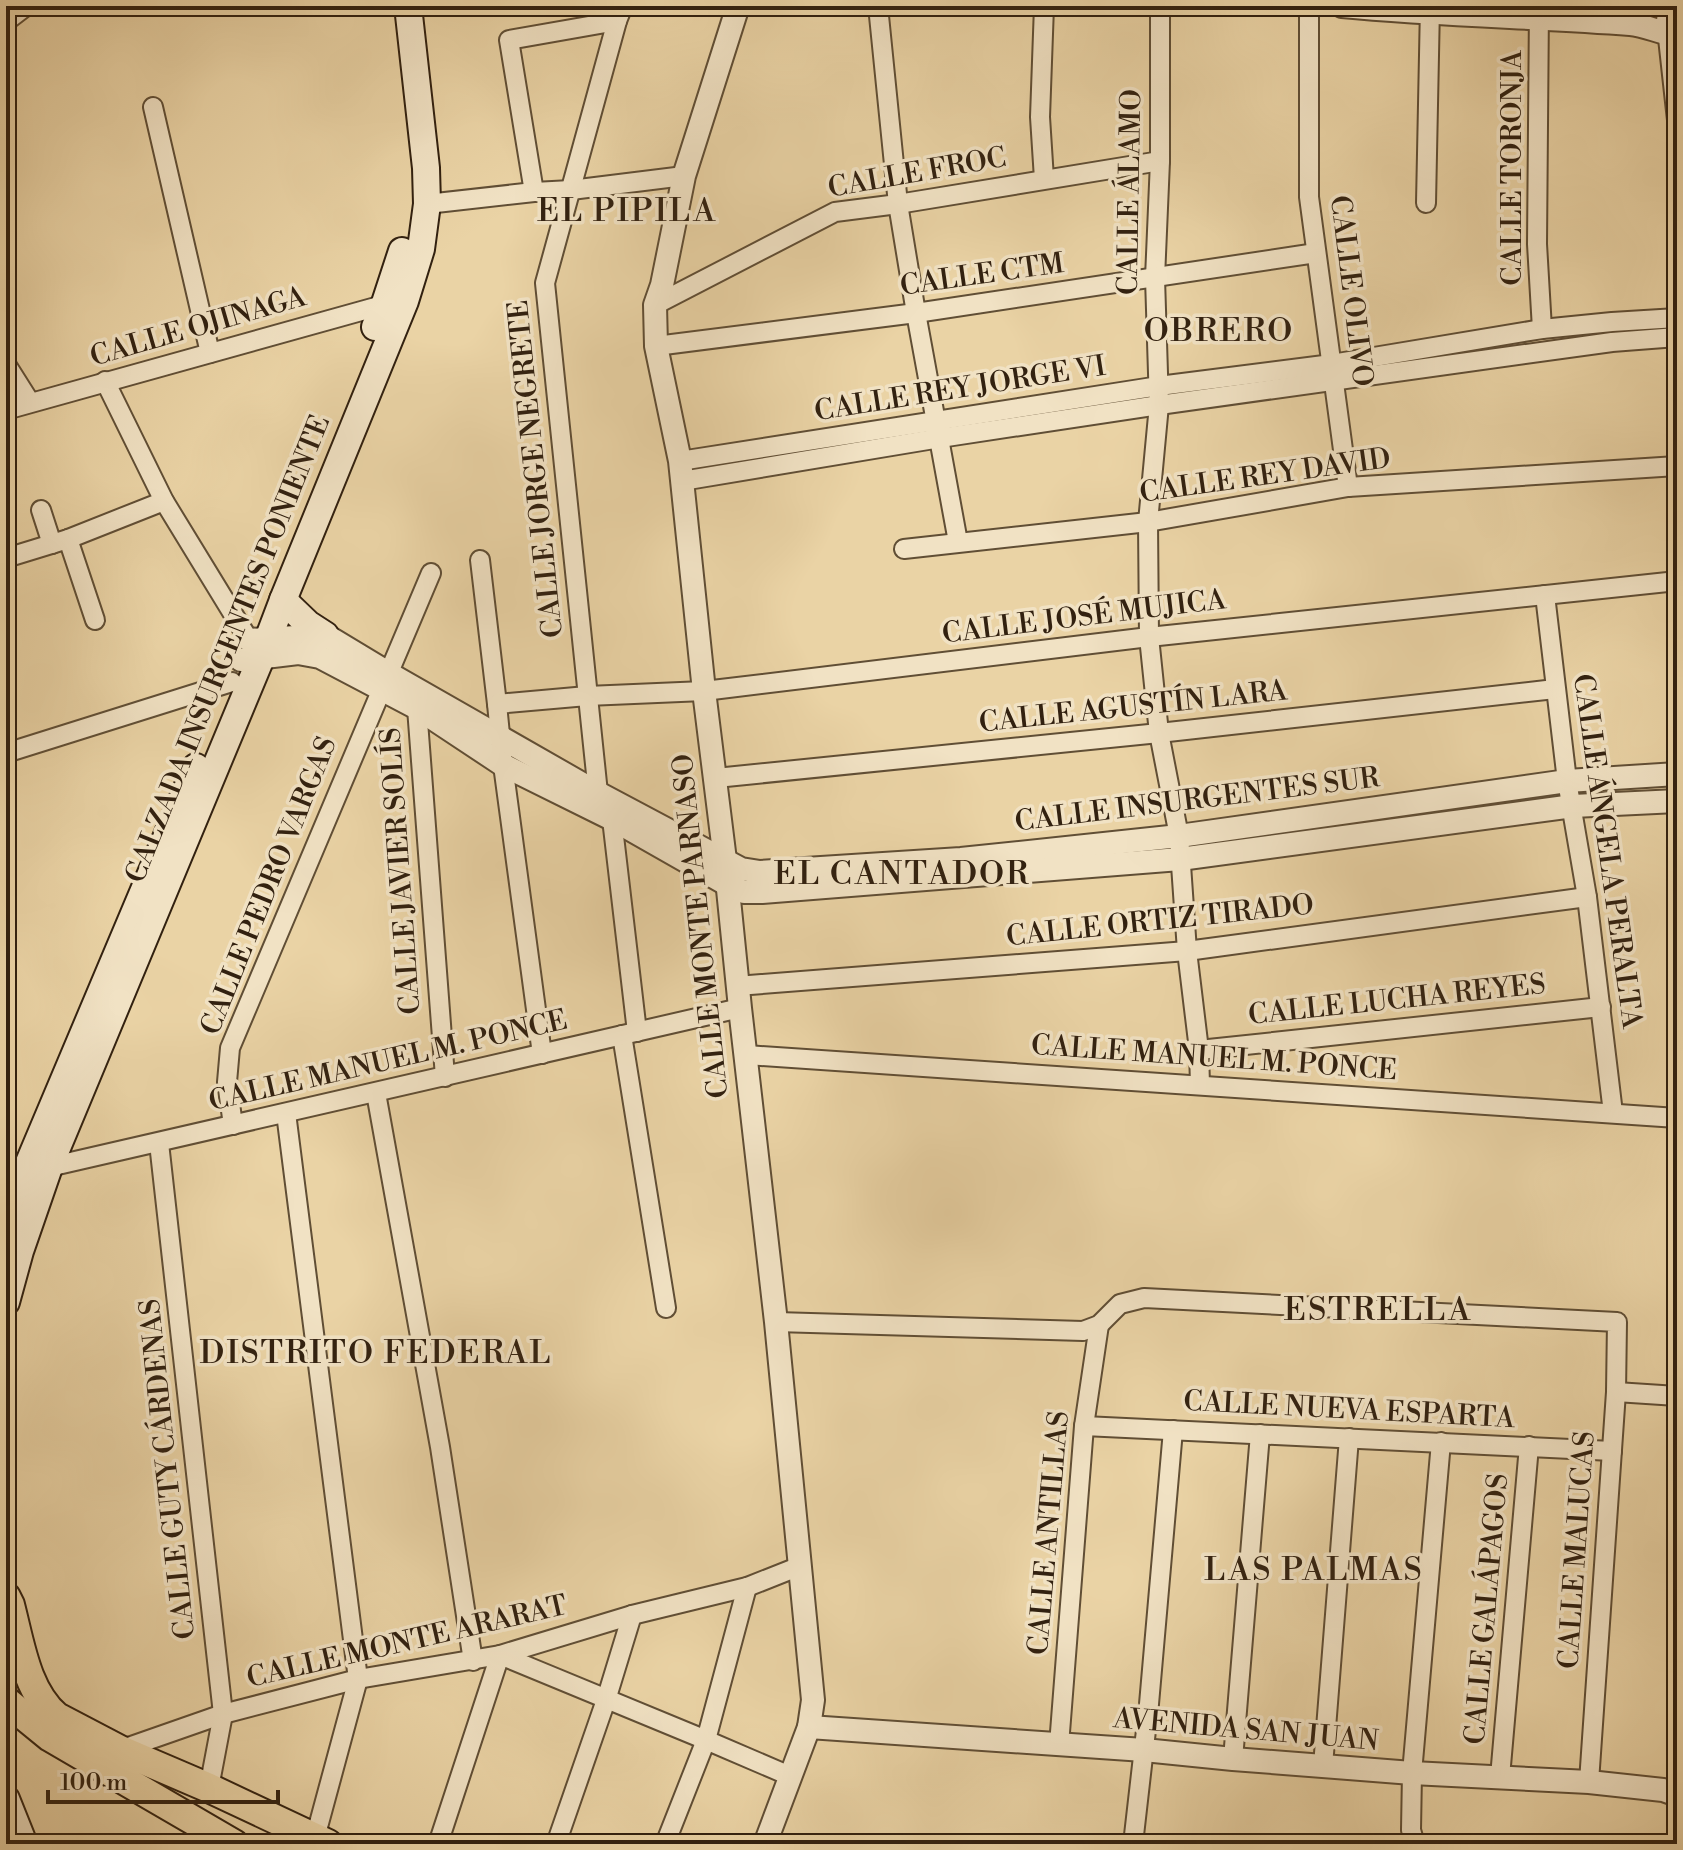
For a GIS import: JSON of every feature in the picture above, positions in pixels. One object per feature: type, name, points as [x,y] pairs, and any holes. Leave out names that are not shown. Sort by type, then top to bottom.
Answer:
[{"type":"main road","name":"CALZADA INSURGENTES PONIENTE","points":[[6,1302],[49,1167],[250,656],[395,302],[421,249],[427,204],[426,168],[395,6]]},
{"type":"main road","name":"CALZADA INSURGENTES PONIENTE","points":[[6,1217],[250,656],[283,600],[395,302],[411,182],[408,6]]},
{"type":"main road","points":[[283,600],[308,624],[325,635]]},
{"type":"main road","points":[[6,1597],[35,1688],[57,1717],[120,1750],[322,1841]]},
{"type":"main road","points":[[6,1701],[50,1737],[234,1844]]},
{"type":"main road","points":[[6,1799],[24,1844]]},
{"type":"street","points":[[6,19],[23,6]]},
{"type":"street","name":"CALLE MONTE PARNASO","points":[[738,6],[684,176],[662,285],[655,305],[656,346],[681,471],[716,778],[776,1322],[813,1700],[809,1727],[765,1844]]},
{"type":"street","points":[[878,6],[898,204],[958,542]]},
{"type":"street","points":[[1044,6],[1040,117],[1044,179]]},
{"type":"street","name":"CALLE ÁLAMO","points":[[1160,6],[1160,161],[1155,278],[1159,396],[1148,522],[1149,637],[1159,733],[1179,836],[1200,1085]]},
{"type":"street","name":"CALLE OLIVO","points":[[1309,6],[1309,197],[1348,487]]},
{"type":"street","points":[[1342,6],[1539,12],[1672,27],[1677,120]]},
{"type":"street","points":[[1426,203],[1430,10]]},
{"type":"street","name":"CALLE TORONJA","points":[[1539,12],[1537,244],[1542,329]]},
{"type":"street","points":[[534,192],[509,40],[620,14]]},
{"type":"street","name":"CALLE JORGE NEGRETE","points":[[598,793],[545,283],[620,14]]},
{"type":"street","points":[[153,107],[210,353]]},
{"type":"street","name":"CALLE FROC","points":[[655,305],[835,212],[1160,161]]},
{"type":"street","points":[[427,204],[684,176]]},
{"type":"street","name":"CALLE CTM","points":[[656,346],[916,313],[1316,253]]},
{"type":"street","name":"CALLE OJINAGA","points":[[6,410],[395,302]]},
{"type":"street","name":"CALLE REY JORGE VI","points":[[1333,373],[1542,329],[1677,318]]},
{"type":"street","name":"CALLE REY JORGE VI","points":[[681,471],[1159,396],[1333,373],[1677,337]]},
{"type":"street","points":[[6,364],[30,402]]},
{"type":"street","points":[[105,381],[164,501],[250,656]]},
{"type":"street","name":"CALLE REY DAVID","points":[[904,549],[1148,522],[1348,487],[1677,466]]},
{"type":"street","points":[[6,558],[60,542],[164,501]]},
{"type":"street","points":[[41,510],[60,542],[95,620]]},
{"type":"street","points":[[480,560],[499,736],[542,1054]]},
{"type":"street","name":"CALLE PEDRO VARGAS","points":[[233,1125],[227,1082],[230,1048],[431,573]]},
{"type":"street","name":"CALLE JOSÉ MUJICA","points":[[497,704],[704,691],[1149,637],[1677,581]]},
{"type":"street","name":"CALLE ÁNGELA PERALTA","points":[[1545,595],[1613,1113]]},
{"type":"street","points":[[6,753],[250,656],[325,635],[417,708],[503,765],[612,819],[744,892],[1180,859],[1573,806],[1677,801]]},
{"type":"street","points":[[250,656],[298,653],[320,657],[384,682]]},
{"type":"street","name":"CALLE INSURGENTES SUR","points":[[384,682],[499,736],[741,869],[760,872],[961,859],[1179,836],[1567,781],[1677,774]]},
{"type":"street","name":"CALLE AGUSTÍN LARA","points":[[716,778],[1555,689]]},
{"type":"street","name":"CALLE JAVIER SOLÍS","points":[[417,708],[445,1077]]},
{"type":"street","points":[[612,819],[630,1034],[666,1308]]},
{"type":"street","name":"CALLE ORTIZ TIRADO","points":[[739,997],[1187,951],[1587,897]]},
{"type":"street","name":"CALLE MANUEL M. PONCE","points":[[49,1167],[630,1034],[739,997]]},
{"type":"street","name":"CALLE LUCHA REYES","points":[[1199,1050],[1601,1007]]},
{"type":"street","name":"CALLE MANUEL M. PONCE","points":[[747,1055],[1677,1118]]},
{"type":"street","points":[[376,1093],[440,1447],[473,1661]]},
{"type":"street","points":[[286,1113],[358,1679],[322,1841]]},
{"type":"street","name":"CALLE GUTY CÁRDENAS","points":[[159,1143],[223,1714],[209,1788]]},
{"type":"street","name":"CALLE MALUCAS","points":[[1099,1325],[1120,1304],[1144,1298],[1617,1322],[1616,1392],[1589,1782]]},
{"type":"street","points":[[776,1322],[1083,1331],[1099,1325]]},
{"type":"street","name":"CALLE ANTILLAS","points":[[1059,1745],[1084,1426],[1099,1325]]},
{"type":"street","points":[[1616,1392],[1677,1396]]},
{"type":"street","name":"CALLE NUEVA ESPARTA","points":[[1084,1426],[1612,1451]]},
{"type":"street","points":[[1133,1844],[1173,1430]]},
{"type":"street","points":[[1233,1759],[1260,1434]]},
{"type":"street","points":[[1323,1766],[1349,1438]]},
{"type":"street","points":[[1415,1844],[1411,1830],[1412,1773],[1441,1442]]},
{"type":"street","name":"CALLE GALÁPAGOS","points":[[1500,1777],[1529,1446]]},
{"type":"street","name":"CALLE MONTE ARARAT","points":[[120,1750],[223,1714],[358,1679],[500,1655],[632,1615],[747,1587],[800,1566]]},
{"type":"street","points":[[665,1844],[706,1740],[747,1587]]},
{"type":"street","points":[[556,1844],[632,1615]]},
{"type":"street","points":[[438,1844],[500,1655],[790,1776]]},
{"type":"street","name":"AVENIDA SAN JUAN","points":[[809,1727],[1144,1750],[1412,1773],[1589,1782],[1663,1790],[1677,1795]]},
{"type":"district","name":"EL PIPILA","points":[[627,211]]},
{"type":"district","name":"OBRERO","points":[[1219,331]]},
{"type":"district","name":"EL CANTADOR","points":[[902,874]]},
{"type":"district","name":"ESTRELLA","points":[[1378,1310]]},
{"type":"district","name":"DISTRITO FEDERAL","points":[[376,1353]]},
{"type":"district","name":"LAS PALMAS","points":[[1314,1570]]}]
